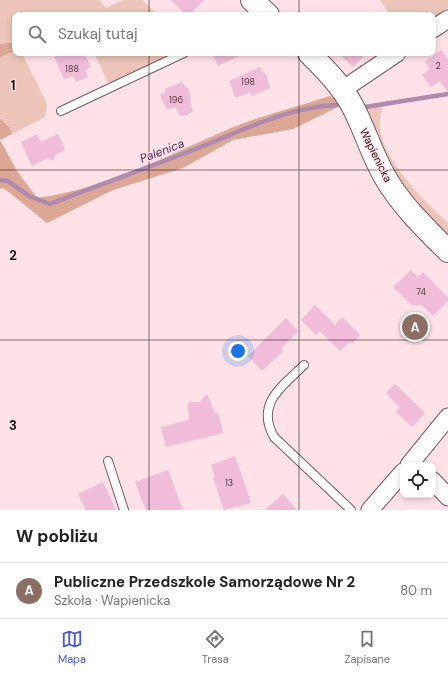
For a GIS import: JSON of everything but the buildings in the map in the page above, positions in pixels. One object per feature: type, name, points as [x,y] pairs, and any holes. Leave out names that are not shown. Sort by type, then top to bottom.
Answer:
[{"type":"street","points":[[436,27],[448,19]]},
{"type":"street","name":"Wapienicka","points":[[311,56],[342,90],[353,108],[376,160],[394,191],[421,223],[448,251]]},
{"type":"street","points":[[342,90],[393,56]]},
{"type":"street","points":[[413,462],[448,418]]},
{"type":"street","points":[[370,510],[400,477]]},
{"type":"street","points":[[436,483],[448,497]]},
{"type":"lane","points":[[61,111],[178,56]]},
{"type":"lane","points":[[304,364],[273,396],[269,405],[267,416],[270,428],[274,437],[351,510]]},
{"type":"lane","points":[[108,461],[124,510]]},
{"type":"shaded area","points":[[0,0],[99,0],[106,8],[123,0],[142,0],[155,12],[12,12],[12,42],[0,44]]},
{"type":"shaded area","points":[[380,0],[448,0],[448,9],[436,18],[436,12],[388,12]]},
{"type":"shaded area","points":[[12,42],[12,52],[0,57],[0,44]]},
{"type":"shaded area","points":[[12,52],[12,56],[23,56],[47,104],[45,117],[12,134],[10,128],[0,117],[0,57]]},
{"type":"shaded area","points":[[95,56],[164,56],[162,59],[112,82],[108,82]]},
{"type":"shaded area","points":[[360,95],[367,107],[384,105],[380,120],[382,136],[388,153],[411,186],[448,223],[448,241],[405,195],[357,97]]},
{"type":"shaded area","points":[[330,96],[335,99],[340,106],[293,129],[233,140],[183,168],[113,190],[47,223],[5,189],[0,188],[0,140],[17,171],[37,198],[63,194],[112,179],[160,160],[243,123]]},
{"type":"shaded area","points":[[0,118],[10,128],[12,134],[0,140]]},
{"type":"waterway","name":"Palenica","points":[[365,107],[448,94]]},
{"type":"waterway","name":"Palenica","points":[[0,180],[8,181],[29,196],[50,204],[285,114],[336,105]]},
{"type":"place","name":"Publiczne Przedszkole Samorządowe Nr 2","points":[[415,327]]}]
